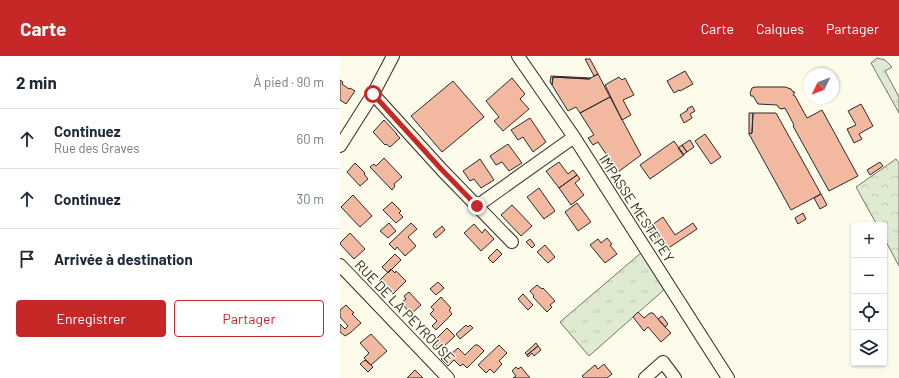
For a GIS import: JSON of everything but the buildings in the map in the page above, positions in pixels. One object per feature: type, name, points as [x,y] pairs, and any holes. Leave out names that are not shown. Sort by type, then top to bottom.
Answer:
[{"type":"street","points":[[340,146],[373,94],[393,56]]},
{"type":"street","name":"IMPASSE MESTEPEY","points":[[518,56],[574,137],[728,378]]},
{"type":"street","points":[[373,94],[442,170],[512,242]]},
{"type":"street","points":[[477,206],[574,137]]},
{"type":"street","name":"RUE DE LA PEYROUSE","points":[[340,265],[448,378]]},
{"type":"street","points":[[645,378],[663,362],[675,378]]},
{"type":"green space","points":[[877,58],[885,60],[892,67],[885,71],[899,97],[899,113],[871,63]]},
{"type":"green space","points":[[896,159],[899,163],[899,266],[887,244],[887,222],[875,222],[856,187]]},
{"type":"green space","points":[[642,252],[666,288],[589,356],[560,322]]},
{"type":"route","points":[[373,94],[477,206]]}]
